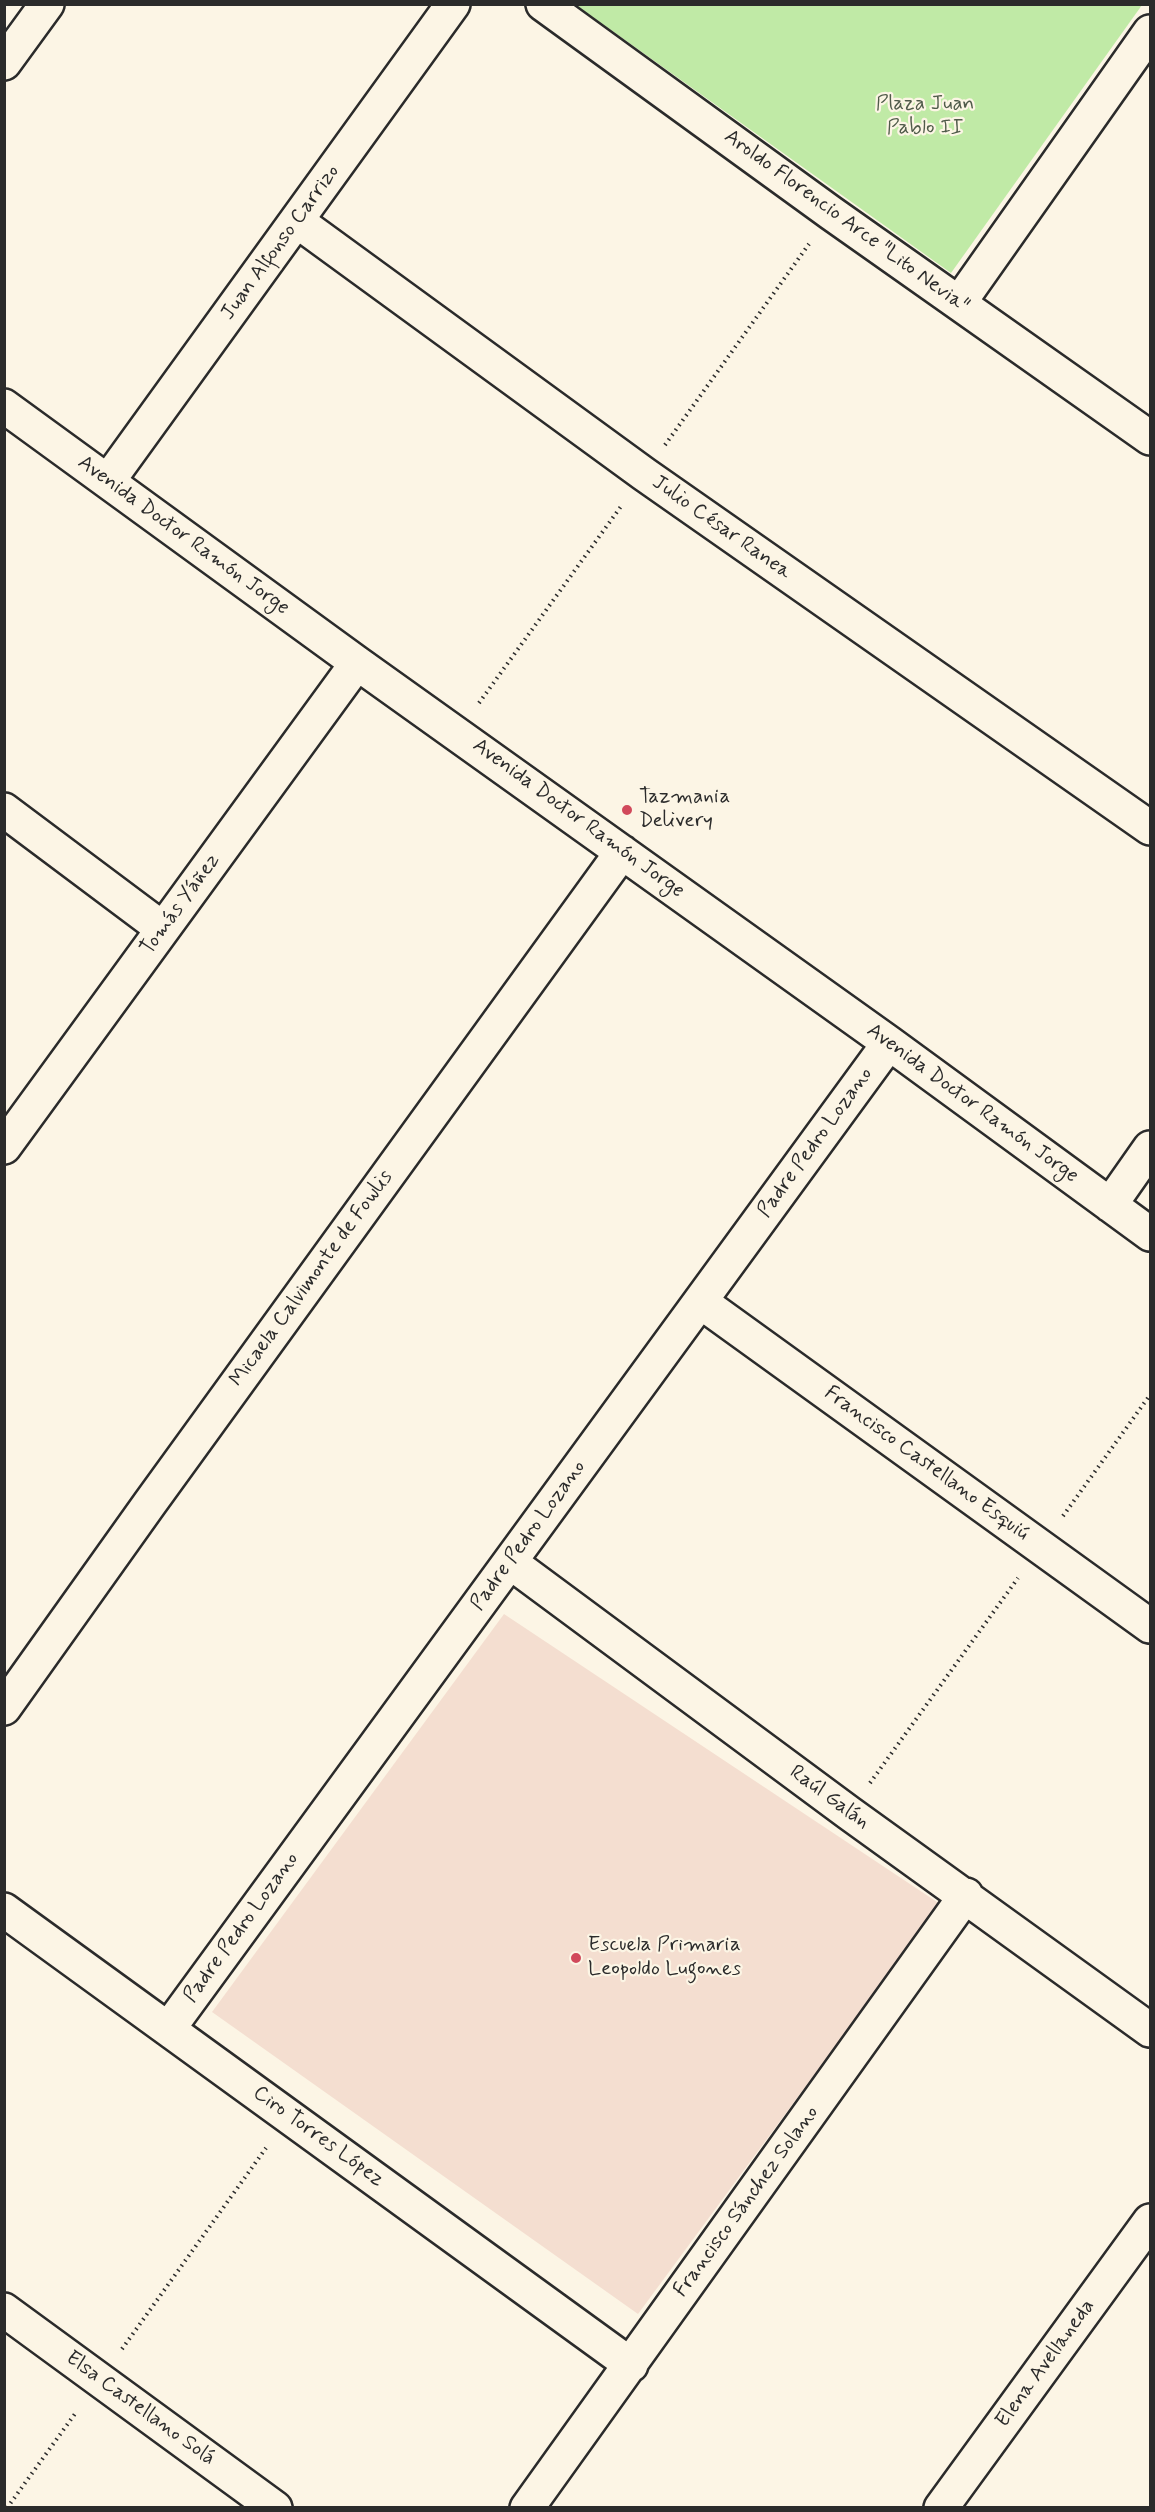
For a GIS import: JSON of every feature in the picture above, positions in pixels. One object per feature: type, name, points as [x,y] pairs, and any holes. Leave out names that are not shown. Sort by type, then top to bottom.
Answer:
[{"type":"street","points":[[4,63],[47,4]]},
{"type":"street","name":"Juan Alfonso Carrizo","points":[[108,482],[453,4]]},
{"type":"street","name":"Aroldo Florencio Arce \"Lito Nevia\"","points":[[543,4],[1150,438]]},
{"type":"street","points":[[959,303],[1150,32]]},
{"type":"street","name":"Julio César Ranea","points":[[297,221],[644,474],[1150,828]]},
{"type":"street","name":"Avenida Doctor Ramón Jorge","points":[[4,406],[357,663],[889,1043],[1150,1234]]},
{"type":"street","name":"Tomás Yáñez","points":[[4,1147],[357,663]]},
{"type":"street","points":[[4,810],[164,929]]},
{"type":"street","name":"Micaela Calvimonte de Fowlis","points":[[4,1708],[622,852]]},
{"type":"street","name":"Padre Pedro Lozano","points":[[168,2028],[889,1043]]},
{"type":"street","points":[[1110,1205],[1150,1148]]},
{"type":"street","name":"Francisco Castellano Esquiú","points":[[701,1302],[1150,1626]]},
{"type":"street","name":"Raúl Galán","points":[[510,1562],[849,1813],[966,1895],[1150,2030]]},
{"type":"street","name":"Francisco Sánchez Solano","points":[[527,2508],[966,1895]]},
{"type":"street","name":"Ciro Torres López","points":[[4,1910],[631,2365]]},
{"type":"street","name":"Elena Avellaneda","points":[[942,2508],[1150,2221]]},
{"type":"street","name":"Elsa Castellano Solá","points":[[4,2310],[275,2508]]},
{"type":"path","points":[[849,1813],[1150,1395]]},
{"type":"path","points":[[7,2508],[289,2116]]},
{"type":"shaded area","name":"Escuela Primaria Leopoldo Lugones","points":[[504,1614],[940,1904],[638,2314],[212,2012]]},
{"type":"green space","name":"Plaza Juan Pablo II","points":[[576,5],[1142,5],[951,273]]},
{"type":"place","name":"Tazmania Delivery","points":[[627,810]]},
{"type":"place","name":"Escuela Primaria Leopoldo Lugones","points":[[576,1958]]}]
